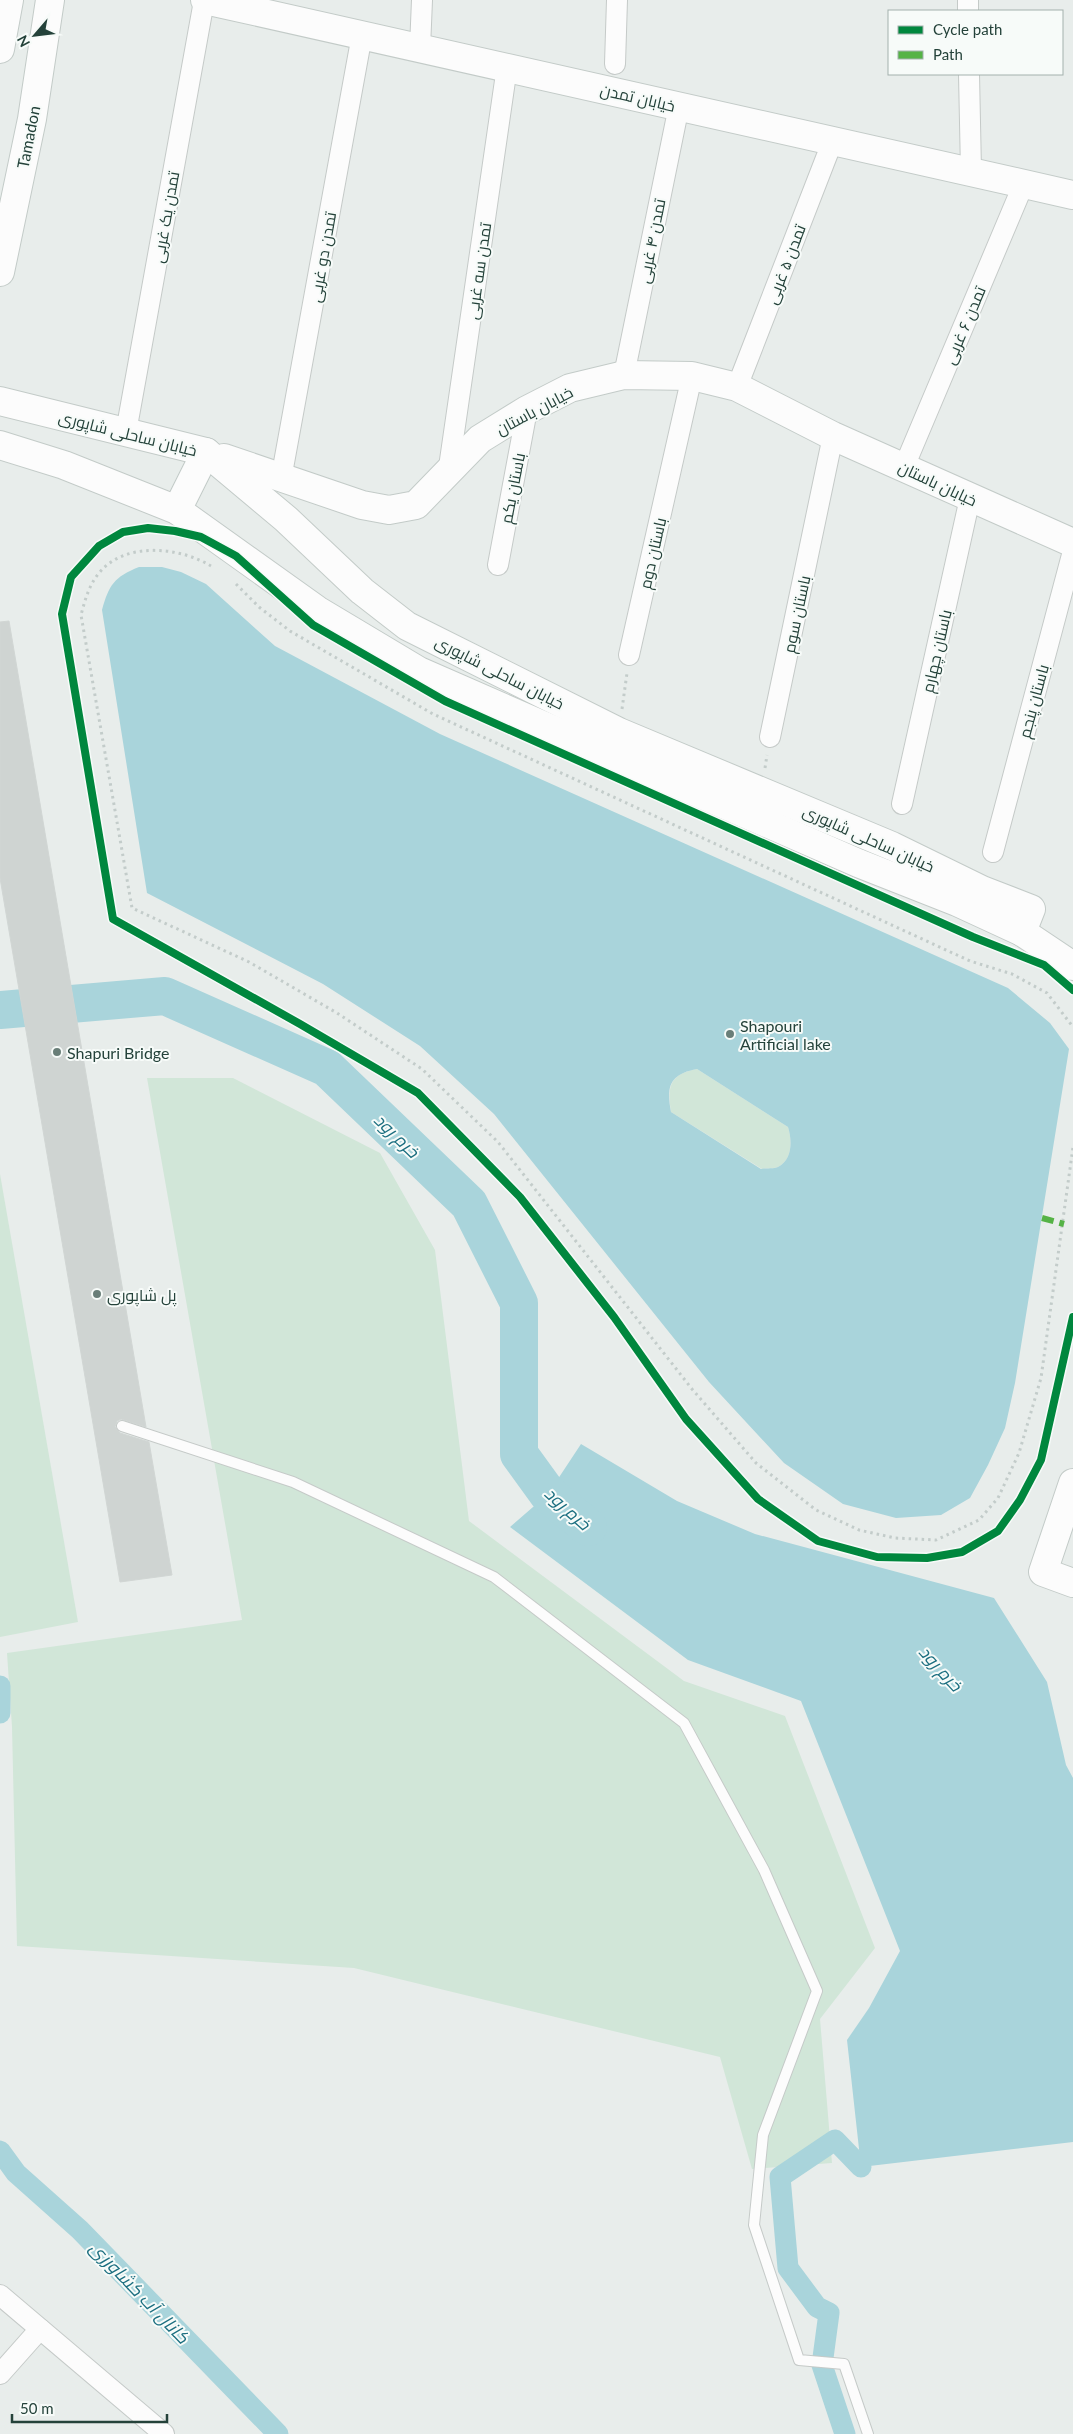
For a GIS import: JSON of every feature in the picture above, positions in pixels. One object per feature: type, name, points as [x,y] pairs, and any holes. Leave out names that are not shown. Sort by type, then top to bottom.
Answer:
[{"type":"street","points":[[0,49],[9,0]]},
{"type":"street","name":"Tamadon","points":[[0,272],[32,119],[50,0]]},
{"type":"street","points":[[420,48],[422,0]]},
{"type":"street","points":[[615,64],[617,0]]},
{"type":"street","name":"خیابان تمدن","points":[[204,1],[362,34],[1073,195]]},
{"type":"street","name":"تمدن یک غربی","points":[[126,432],[204,1]]},
{"type":"street","name":"تمدن دو غربی","points":[[281,479],[362,34]]},
{"type":"street","name":"تمدن سه غربی","points":[[448,474],[507,67]]},
{"type":"street","points":[[969,75],[971,171]]},
{"type":"street","name":"تمدن ۴ غربی","points":[[624,375],[679,106]]},
{"type":"street","name":"تمدن ۵ غربی","points":[[737,388],[833,140]]},
{"type":"street","name":"تمدن ۶ غربی","points":[[904,467],[1024,183]]},
{"type":"street","name":"خیابان باستان","points":[[206,452],[362,505],[389,510],[416,505],[480,439],[527,410],[570,388],[624,375],[692,376],[737,388],[833,436],[1073,543]]},
{"type":"street","name":"باستان دوم","points":[[629,655],[692,376]]},
{"type":"street","name":"خیابان ساحلی شاپوری","points":[[0,401],[206,452],[286,519],[362,591],[407,626],[614,743],[1027,920]]},
{"type":"street","name":"باستان یکم","points":[[498,566],[527,410]]},
{"type":"street","name":"باستان سوم","points":[[770,737],[833,436]]},
{"type":"street","name":"خیابان ساحلی شاپوری","points":[[0,445],[64,465],[176,510],[317,610],[419,671],[614,743],[762,792],[892,846],[982,890],[1027,920]]},
{"type":"street","points":[[176,510],[206,452]]},
{"type":"street","name":"باستان چهارم","points":[[902,804],[970,498]]},
{"type":"street","name":"باستان پنجم","points":[[993,852],[1073,551]]},
{"type":"street","points":[[1027,920],[1073,966]]},
{"type":"street","points":[[1073,1482],[1043,1572],[1073,1583]]},
{"type":"street","points":[[0,2295],[164,2434]]},
{"type":"street","points":[[0,2374],[40,2328]]},
{"type":"lane","points":[[122,1426],[293,1482],[494,1577],[684,1723],[764,1870],[817,1991],[763,2136],[754,2225],[799,2360],[844,2364],[868,2434]]},
{"type":"path","points":[[217,570],[196,557],[168,550],[140,552],[117,558],[100,572],[86,595],[81,615],[132,908],[249,962],[337,1013],[422,1069],[498,1142],[692,1389],[756,1463],[816,1510],[859,1530],[896,1538],[936,1540],[979,1520],[998,1498],[1019,1453],[1041,1378],[1073,1147]]},
{"type":"path","points":[[231,579],[258,607],[290,631],[433,714],[970,961],[1012,974],[1047,993],[1073,1027]]},
{"type":"path","points":[[614,743],[629,655]]},
{"type":"path","points":[[762,792],[770,737]]},
{"type":"green space","points":[[697,1069],[788,1127],[790,1149],[783,1164],[776,1168],[762,1169],[671,1112],[670,1088],[672,1083],[681,1074]]},
{"type":"green space","points":[[147,1078],[233,1078],[380,1153],[435,1250],[469,1521],[684,1681],[785,1716],[875,1948],[820,2019],[832,2163],[752,2169],[720,2057],[354,1968],[17,1946],[12,1727],[7,1653],[242,1620]]},
{"type":"green space","points":[[0,1174],[78,1622],[0,1637]]},
{"type":"water","name":"Shapouri Artificial lake","points":[[139,567],[162,567],[181,572],[206,584],[275,646],[440,734],[1008,988],[1050,1023],[1069,1049],[1015,1383],[1005,1428],[970,1498],[941,1515],[896,1518],[843,1504],[784,1463],[709,1382],[494,1114],[420,1046],[323,984],[147,893],[102,610],[110,588],[118,578]],"holes":[[[697,1069],[788,1127],[791,1143],[789,1154],[783,1164],[774,1168],[761,1169],[671,1112],[670,1088],[672,1083],[681,1074]]]},
{"type":"water","points":[[581,1444],[677,1501],[755,1534],[994,1598],[1047,1682],[1066,1765],[1073,1778],[1073,2142],[861,2167],[847,2040],[869,2008],[900,1951],[801,1701],[688,1660],[510,1527],[548,1494]]},
{"type":"building","name":"پل شاپوری","points":[[9,621],[146,1427],[121,1419],[117,1421],[115,1427],[120,1433],[149,1442],[172,1575],[120,1582],[0,878],[0,622]]},
{"type":"waterway","name":"خرم رود","points":[[0,1010],[165,996],[327,1068],[469,1204],[519,1303],[519,1454],[548,1494],[588,1527]]},
{"type":"waterway","name":"کانال آب کشاورزی","points":[[0,1686],[0,1713]]},
{"type":"waterway","points":[[845,2434],[822,2365],[829,2313],[817,2307],[788,2268],[780,2177],[835,2140],[861,2167]]},
{"type":"waterway","name":"کانال آب کشاورزی","points":[[0,2151],[16,2173],[80,2230],[278,2434]]},
{"type":"marked path","points":[[1042,1218],[1064,1224]]},
{"type":"cycle path","points":[[1073,990],[1044,965],[973,937],[445,701],[313,625],[236,556],[201,537],[175,531],[148,528],[123,532],[99,546],[71,577],[62,614],[113,919],[418,1093],[520,1197],[614,1317],[686,1419],[758,1499],[818,1541],[877,1557],[927,1558],[962,1552],[998,1531],[1020,1500],[1041,1460],[1073,1317]]},
{"type":"place","name":"Shapouri Artificial lake","points":[[730,1034]]},
{"type":"place","name":"Shapuri Bridge","points":[[57,1052]]},
{"type":"place","name":"پل شاپوری","points":[[97,1294]]}]
